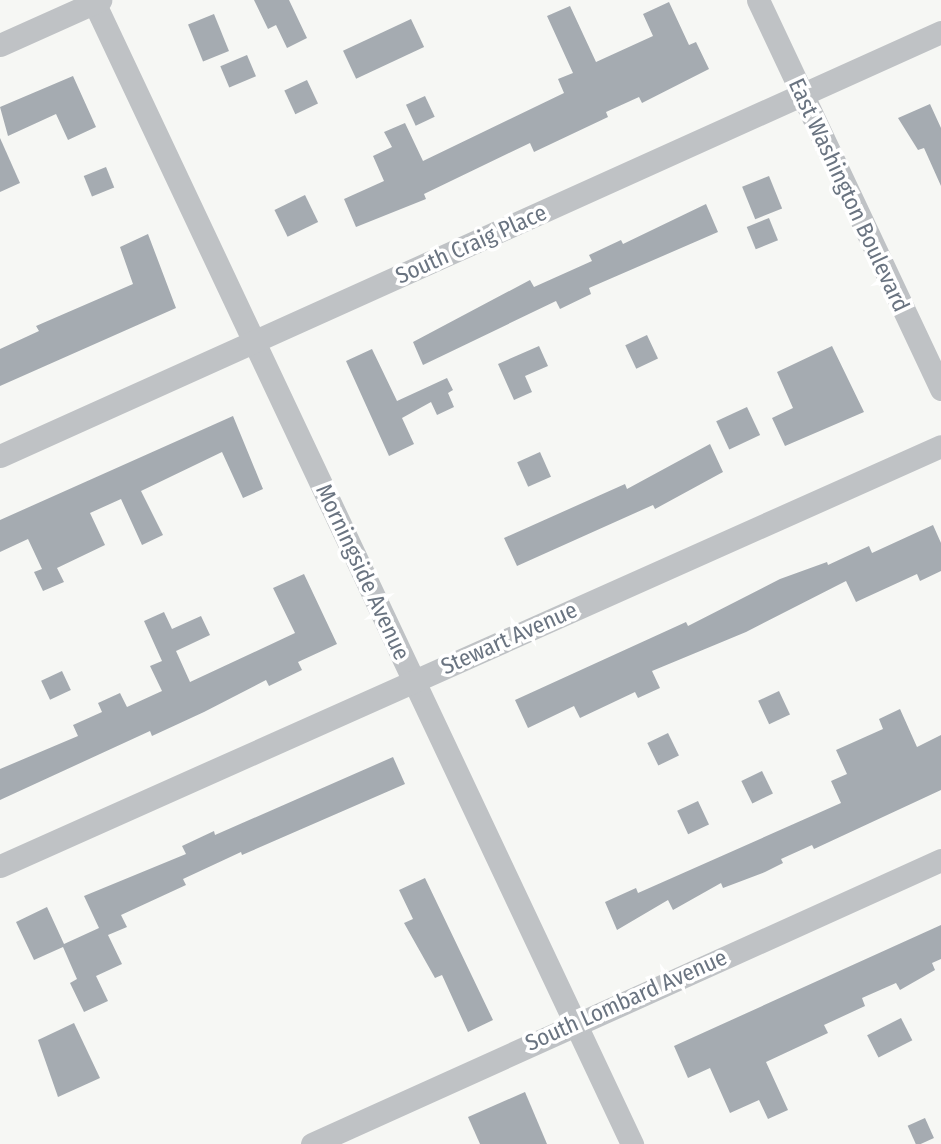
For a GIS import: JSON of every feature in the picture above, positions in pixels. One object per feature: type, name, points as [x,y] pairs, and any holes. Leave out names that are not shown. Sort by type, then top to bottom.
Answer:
[{"type":"street","name":"East Washington Boulevard","points":[[758,0],[941,389]]},
{"type":"street","points":[[0,45],[96,1]]},
{"type":"street","name":"Morningside Avenue","points":[[96,1],[632,1144]]},
{"type":"street","name":"South Craig Place","points":[[0,456],[941,32]]},
{"type":"street","name":"Stewart Avenue","points":[[0,866],[941,446]]},
{"type":"street","name":"South Lombard Avenue","points":[[312,1144],[573,1023],[941,860]]},
{"type":"building","points":[[254,0],[289,0],[307,38],[287,48],[276,25],[268,29]]},
{"type":"building","points":[[669,2],[689,45],[696,42],[709,69],[642,103],[639,97],[606,112],[608,117],[534,152],[530,143],[424,194],[426,199],[356,227],[344,199],[384,181],[373,156],[392,147],[384,132],[405,123],[423,161],[564,93],[558,79],[573,73],[547,16],[570,6],[596,62],[653,36],[643,14]]},
{"type":"building","points":[[214,14],[229,51],[203,62],[188,24]]},
{"type":"building","points":[[411,19],[424,47],[356,79],[343,51]]},
{"type":"building","points":[[247,55],[256,76],[229,88],[220,66]]},
{"type":"building","points":[[73,76],[96,127],[68,140],[56,114],[8,136],[0,107]]},
{"type":"building","points":[[307,80],[318,104],[295,114],[284,91]]},
{"type":"building","points":[[425,96],[435,117],[416,126],[406,105]]},
{"type":"building","points":[[930,104],[941,128],[941,186],[924,148],[918,150],[898,118]]},
{"type":"building","points":[[0,138],[20,183],[0,192]]},
{"type":"building","points":[[106,167],[114,187],[92,196],[84,176]]},
{"type":"building","points":[[769,176],[782,208],[755,219],[742,187]]},
{"type":"building","points":[[305,195],[318,222],[288,237],[274,210]]},
{"type":"building","points":[[706,204],[718,232],[589,288],[591,294],[560,309],[556,301],[423,365],[413,342],[530,280],[534,287],[592,261],[589,255],[621,240],[623,244]]},
{"type":"building","points":[[769,218],[778,240],[756,249],[747,227]]},
{"type":"building","points":[[148,234],[176,308],[0,386],[0,349],[39,331],[36,326],[133,284],[120,247]]},
{"type":"building","points":[[647,335],[658,359],[636,369],[625,345]]},
{"type":"building","points":[[539,346],[548,366],[525,376],[532,392],[514,400],[498,364]]},
{"type":"building","points":[[832,346],[864,412],[785,446],[772,418],[793,408],[777,372]]},
{"type":"building","points":[[372,349],[397,401],[447,378],[453,390],[448,393],[454,407],[437,415],[431,402],[402,418],[414,444],[389,456],[346,361]]},
{"type":"building","points":[[747,407],[760,435],[729,449],[716,421]]},
{"type":"building","points":[[233,416],[263,489],[243,498],[222,452],[141,491],[163,535],[142,545],[121,499],[90,513],[105,545],[57,568],[64,582],[43,591],[34,572],[42,569],[28,539],[0,552],[0,520]]},
{"type":"building","points":[[710,444],[723,472],[655,509],[653,505],[517,566],[504,538],[625,484],[627,489]]},
{"type":"building","points":[[540,452],[551,477],[528,487],[517,462]]},
{"type":"building","points":[[933,525],[941,543],[941,571],[920,581],[917,574],[856,602],[846,581],[746,632],[652,671],[660,688],[638,698],[635,692],[580,718],[574,706],[528,728],[515,700],[686,622],[688,626],[780,579],[827,562],[828,565],[869,546],[872,553]]},
{"type":"building","points":[[304,574],[337,644],[298,662],[302,670],[269,686],[266,680],[152,736],[150,731],[0,800],[0,769],[78,736],[73,725],[102,712],[98,703],[120,693],[127,707],[162,691],[150,666],[162,661],[144,621],[164,612],[172,629],[201,616],[210,635],[176,651],[190,682],[295,633],[273,588]]},
{"type":"building","points":[[62,671],[71,690],[50,700],[41,681]]},
{"type":"building","points":[[779,691],[790,715],[769,724],[758,701]]},
{"type":"building","points":[[900,709],[917,747],[941,735],[941,790],[814,849],[812,845],[781,859],[783,863],[765,872],[723,888],[721,883],[673,910],[668,900],[617,930],[605,902],[636,888],[638,893],[841,803],[831,781],[847,774],[836,750],[883,729],[879,719]]},
{"type":"building","points":[[668,733],[679,755],[658,766],[647,743]]},
{"type":"building","points":[[393,757],[405,784],[242,855],[241,852],[183,879],[186,885],[121,915],[127,927],[108,935],[122,964],[96,976],[108,1001],[84,1012],[70,983],[77,979],[63,947],[34,960],[16,922],[47,907],[64,944],[99,928],[84,896],[186,854],[182,846],[214,831],[215,835]]},
{"type":"building","points":[[762,771],[773,793],[752,804],[741,781]]},
{"type":"building","points":[[698,801],[709,825],[688,834],[677,811]]},
{"type":"building","points":[[425,878],[493,1020],[468,1032],[442,975],[435,978],[404,923],[413,919],[399,890]]},
{"type":"building","points":[[941,925],[941,959],[932,963],[935,970],[900,990],[896,983],[862,998],[865,1006],[824,1025],[828,1033],[766,1062],[788,1110],[768,1119],[759,1100],[730,1113],[710,1068],[688,1078],[674,1046]]},
{"type":"building","points":[[901,1018],[912,1040],[878,1058],[867,1035]]},
{"type":"building","points":[[74,1023],[100,1078],[58,1097],[38,1040]]},
{"type":"building","points":[[525,1092],[547,1144],[480,1144],[468,1117]]},
{"type":"building","points":[[925,1118],[934,1138],[916,1144],[908,1126]]}]
